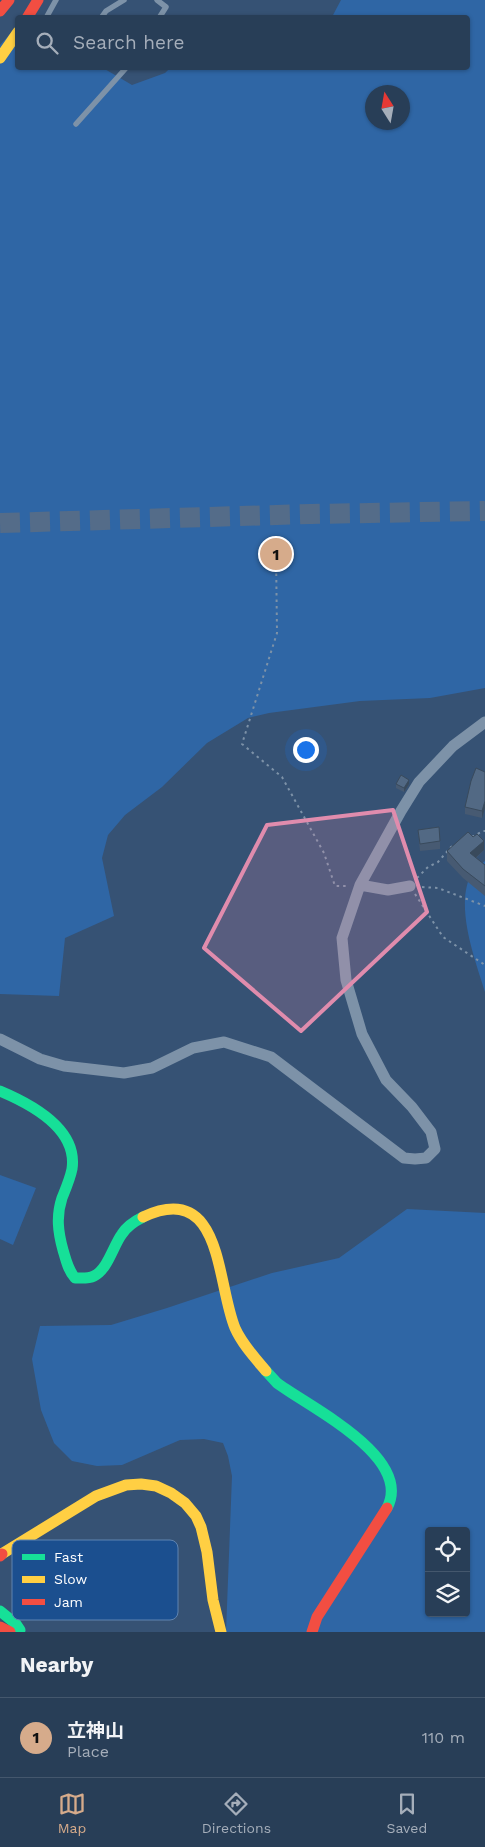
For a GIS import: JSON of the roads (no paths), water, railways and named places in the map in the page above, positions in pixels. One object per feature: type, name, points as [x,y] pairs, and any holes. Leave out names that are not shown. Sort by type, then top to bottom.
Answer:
[{"type":"street","points":[[0,11],[9,0]]},
{"type":"street","points":[[29,15],[38,0]]},
{"type":"street","points":[[0,58],[15,36]]},
{"type":"street","points":[[0,1039],[40,1059],[64,1066],[124,1074],[152,1068],[192,1048],[224,1042],[271,1057],[404,1158],[426,1158],[434,1149],[431,1132],[412,1107],[386,1080],[362,1034],[346,980],[342,938],[360,885],[401,810],[419,782],[453,746],[485,722]]},
{"type":"street","points":[[360,885],[388,890],[410,886]]},
{"type":"street","points":[[3,1096],[32,1106],[58,1128],[72,1154],[71,1177],[59,1207],[57,1222],[66,1263],[69,1272],[75,1278],[86,1278],[98,1274],[124,1230],[145,1216],[157,1211],[174,1208],[189,1211],[203,1223],[213,1242],[235,1327],[246,1348],[277,1384],[360,1437],[374,1451],[386,1469],[390,1481],[391,1495],[389,1505],[317,1617],[312,1632]]},
{"type":"street","points":[[24,1540],[87,1500],[110,1489],[147,1484],[166,1490],[180,1498],[194,1513],[206,1541],[213,1597],[221,1632]]},
{"type":"street","points":[[0,1555],[12,1547]]},
{"type":"street","points":[[0,1610],[16,1624],[18,1631]]},
{"type":"street","points":[[0,1619],[18,1631]]},
{"type":"street","points":[[0,1627],[18,1631]]},
{"type":"lane","points":[[48,15],[56,0]]},
{"type":"lane","points":[[103,15],[124,0]]},
{"type":"lane","points":[[157,0],[166,7],[162,15]]},
{"type":"lane","points":[[76,124],[124,70]]},
{"type":"tunnel","points":[[0,523],[485,511]]},
{"type":"place","name":"立神山","points":[[276,554]]}]
